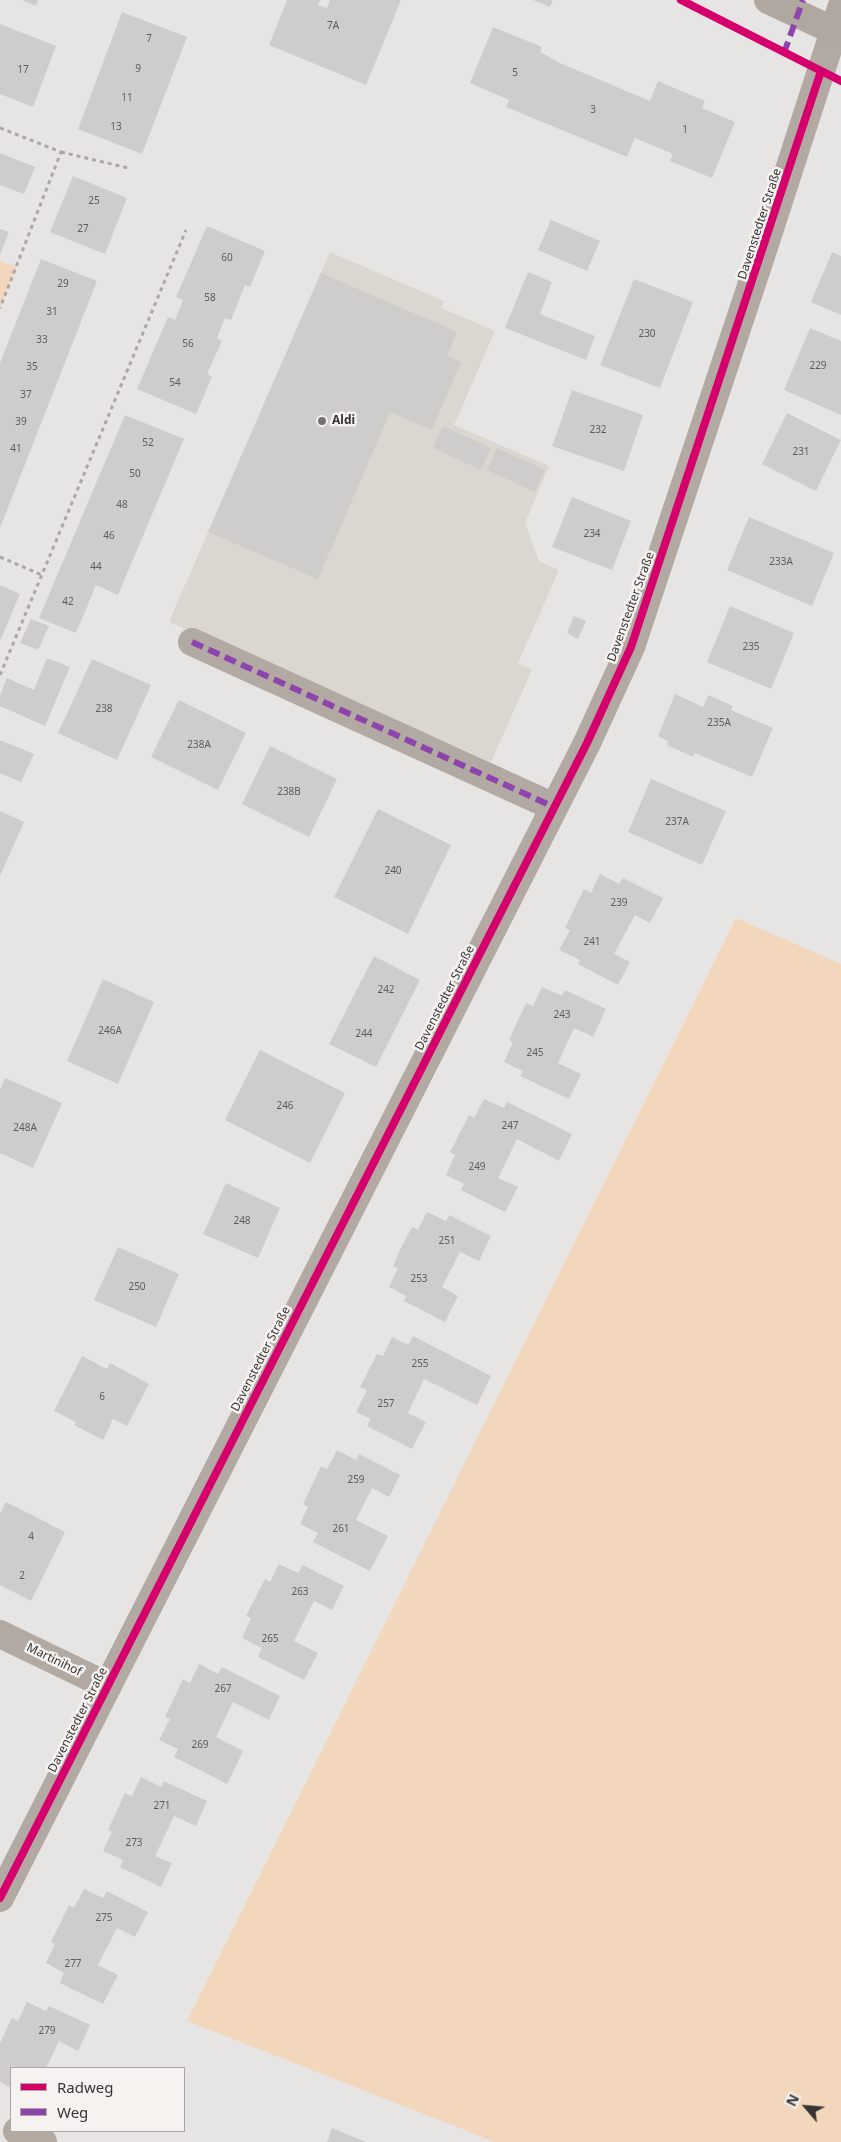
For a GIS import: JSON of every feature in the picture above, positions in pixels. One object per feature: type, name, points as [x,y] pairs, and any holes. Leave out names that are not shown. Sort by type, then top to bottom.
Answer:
[{"type":"street","points":[[768,0],[798,14],[839,24]]},
{"type":"street","name":"Davenstedter Straße","points":[[0,1898],[587,743],[631,647],[839,24]]},
{"type":"street","points":[[192,642],[554,807]]},
{"type":"street","name":"Martinihof","points":[[0,1634],[108,1686]]},
{"type":"street","points":[[19,2132],[43,2142]]},
{"type":"path","points":[[0,128],[61,152],[128,168]]},
{"type":"path","points":[[0,308],[61,152]]},
{"type":"path","points":[[0,675],[186,230]]},
{"type":"path","points":[[0,557],[42,575]]},
{"type":"shaded area","points":[[330,252],[444,301],[441,308],[495,331],[454,425],[549,466],[525,523],[539,561],[559,570],[518,663],[532,670],[491,762],[169,622]]},
{"type":"shaded area","points":[[0,261],[16,267],[0,308]]},
{"type":"shaded area","points":[[736,918],[841,964],[841,2142],[495,2142],[187,2021]]},
{"type":"building","points":[[22,0],[38,0],[36,6]]},
{"type":"building","points":[[287,0],[320,0],[318,5],[327,8],[330,0],[401,0],[366,85],[269,45]]},
{"type":"building","points":[[533,0],[553,0],[550,7]]},
{"type":"building","points":[[122,12],[187,37],[142,154],[78,129]]},
{"type":"building","points":[[0,24],[56,46],[33,107],[0,94]]},
{"type":"building","points":[[493,27],[542,47],[540,52],[560,63],[650,101],[658,81],[705,101],[702,108],[735,122],[712,178],[670,161],[673,154],[635,138],[627,157],[506,107],[509,100],[470,83]]},
{"type":"building","points":[[0,153],[35,167],[24,194],[0,185]]},
{"type":"building","points":[[73,176],[127,198],[105,254],[50,232]]},
{"type":"building","points":[[551,220],[600,241],[587,271],[538,250]]},
{"type":"building","points":[[207,226],[265,251],[250,287],[245,285],[231,320],[225,318],[217,338],[222,341],[207,374],[212,377],[196,414],[137,389],[168,317],[175,320],[183,300],[176,297]]},
{"type":"building","points":[[0,229],[9,232],[0,255]]},
{"type":"building","points":[[832,252],[841,256],[841,315],[811,302]]},
{"type":"building","points":[[41,259],[97,281],[0,528],[0,363]]},
{"type":"building","points":[[528,272],[552,282],[540,314],[595,336],[586,360],[505,328]]},
{"type":"building","name":"Aldi","points":[[321,273],[457,332],[447,356],[461,362],[432,430],[390,412],[318,579],[208,532]]},
{"type":"building","points":[[634,279],[693,302],[660,388],[600,365]]},
{"type":"building","points":[[810,328],[841,341],[841,415],[784,390]]},
{"type":"building","points":[[572,390],[643,415],[624,471],[552,446]]},
{"type":"building","points":[[787,413],[841,440],[816,491],[762,464]]},
{"type":"building","points":[[125,415],[184,439],[118,595],[96,585],[76,633],[39,618]]},
{"type":"building","points":[[443,426],[491,448],[481,470],[433,448]]},
{"type":"building","points":[[497,448],[545,470],[535,492],[487,470]]},
{"type":"building","points":[[572,497],[631,521],[612,570],[552,547]]},
{"type":"building","points":[[749,517],[834,553],[812,606],[727,570]]},
{"type":"building","points":[[0,585],[20,594],[0,641]]},
{"type":"building","points":[[730,606],[794,633],[771,689],[707,662]]},
{"type":"building","points":[[574,616],[586,621],[578,639],[567,633]]},
{"type":"building","points":[[31,619],[49,626],[38,650],[20,643]]},
{"type":"building","points":[[47,658],[70,667],[45,726],[0,706],[0,695],[7,678],[34,690]]},
{"type":"building","points":[[92,659],[151,685],[117,760],[58,733]]},
{"type":"building","points":[[675,694],[703,707],[708,695],[733,706],[731,710],[773,728],[752,777],[695,753],[693,757],[667,745],[668,741],[658,736]]},
{"type":"building","points":[[179,700],[246,733],[218,790],[151,757]]},
{"type":"building","points":[[0,740],[34,754],[21,782],[0,773]]},
{"type":"building","points":[[270,746],[337,779],[309,837],[242,804]]},
{"type":"building","points":[[651,779],[726,811],[702,865],[628,832]]},
{"type":"building","points":[[378,809],[451,845],[408,934],[334,897]]},
{"type":"building","points":[[0,811],[24,822],[0,876]]},
{"type":"building","points":[[600,874],[619,884],[623,878],[663,898],[650,923],[635,915],[614,954],[630,962],[618,985],[578,964],[580,960],[559,950],[570,930],[565,928],[584,889],[591,893]]},
{"type":"building","points":[[374,956],[420,980],[376,1067],[329,1044]]},
{"type":"building","points":[[103,979],[154,1002],[118,1084],[67,1061]]},
{"type":"building","points":[[542,987],[562,996],[565,990],[606,1009],[593,1037],[574,1028],[558,1063],[581,1074],[569,1099],[520,1076],[523,1071],[504,1062],[513,1042],[509,1040],[526,1003],[533,1006]]},
{"type":"building","points":[[260,1050],[345,1093],[310,1163],[225,1120]]},
{"type":"building","points":[[5,1078],[62,1103],[33,1168],[0,1153],[0,1090]]},
{"type":"building","points":[[484,1099],[504,1108],[507,1102],[572,1134],[559,1161],[517,1139],[498,1178],[518,1187],[505,1212],[461,1190],[464,1184],[446,1175],[455,1155],[450,1152],[469,1115],[474,1118]]},
{"type":"building","points":[[226,1183],[280,1208],[258,1258],[203,1234]]},
{"type":"building","points":[[427,1212],[446,1221],[449,1215],[491,1236],[479,1261],[460,1252],[442,1287],[458,1296],[445,1322],[404,1301],[406,1296],[389,1287],[398,1268],[393,1266],[402,1246],[412,1227],[418,1230]]},
{"type":"building","points":[[118,1247],[179,1274],[156,1327],[94,1300]]},
{"type":"building","points":[[413,1336],[491,1376],[477,1405],[424,1379],[408,1413],[426,1422],[412,1449],[367,1426],[371,1419],[356,1412],[367,1390],[360,1387],[377,1354],[383,1356],[392,1337],[408,1345]]},
{"type":"building","points":[[82,1356],[107,1369],[110,1363],[149,1384],[127,1426],[113,1419],[103,1440],[74,1425],[76,1422],[54,1411]]},
{"type":"building","points":[[337,1450],[356,1460],[359,1454],[400,1475],[389,1497],[372,1488],[356,1520],[388,1536],[370,1571],[313,1542],[318,1533],[300,1524],[308,1507],[303,1504],[321,1466],[327,1469]]},
{"type":"building","points":[[6,1502],[65,1532],[31,1601],[0,1585],[0,1514]]},
{"type":"building","points":[[279,1564],[298,1573],[303,1565],[344,1586],[332,1610],[314,1601],[294,1641],[318,1653],[304,1680],[258,1657],[262,1648],[242,1638],[251,1618],[246,1616],[265,1579],[270,1582]]},
{"type":"building","points":[[199,1664],[218,1674],[222,1667],[280,1696],[269,1720],[233,1702],[216,1737],[243,1751],[227,1784],[174,1757],[178,1749],[159,1740],[170,1719],[165,1717],[183,1679],[190,1683]]},
{"type":"building","points":[[141,1777],[161,1787],[164,1781],[207,1801],[196,1826],[174,1816],[155,1856],[172,1863],[161,1887],[120,1867],[123,1860],[103,1851],[112,1832],[108,1830],[125,1793],[132,1796]]},
{"type":"building","points":[[84,1889],[103,1898],[107,1891],[148,1912],[135,1937],[117,1928],[98,1965],[118,1975],[103,2004],[60,1983],[64,1973],[46,1963],[55,1944],[51,1942],[69,1905],[74,1908]]},
{"type":"building","points":[[27,2002],[46,2011],[49,2006],[90,2025],[78,2051],[59,2041],[46,2067],[10,2067],[10,2087],[0,2082],[0,2043],[12,2018],[18,2021]]},
{"type":"building","points":[[332,2128],[366,2142],[327,2142]]},
{"type":"marked path","points":[[784,53],[803,0]]},
{"type":"marked path","points":[[192,642],[554,807]]},
{"type":"cycle path","points":[[681,0],[841,81]]},
{"type":"cycle path","points":[[0,1898],[587,743],[631,647],[821,71]]},
{"type":"place","name":"Aldi","points":[[322,421]]}]
